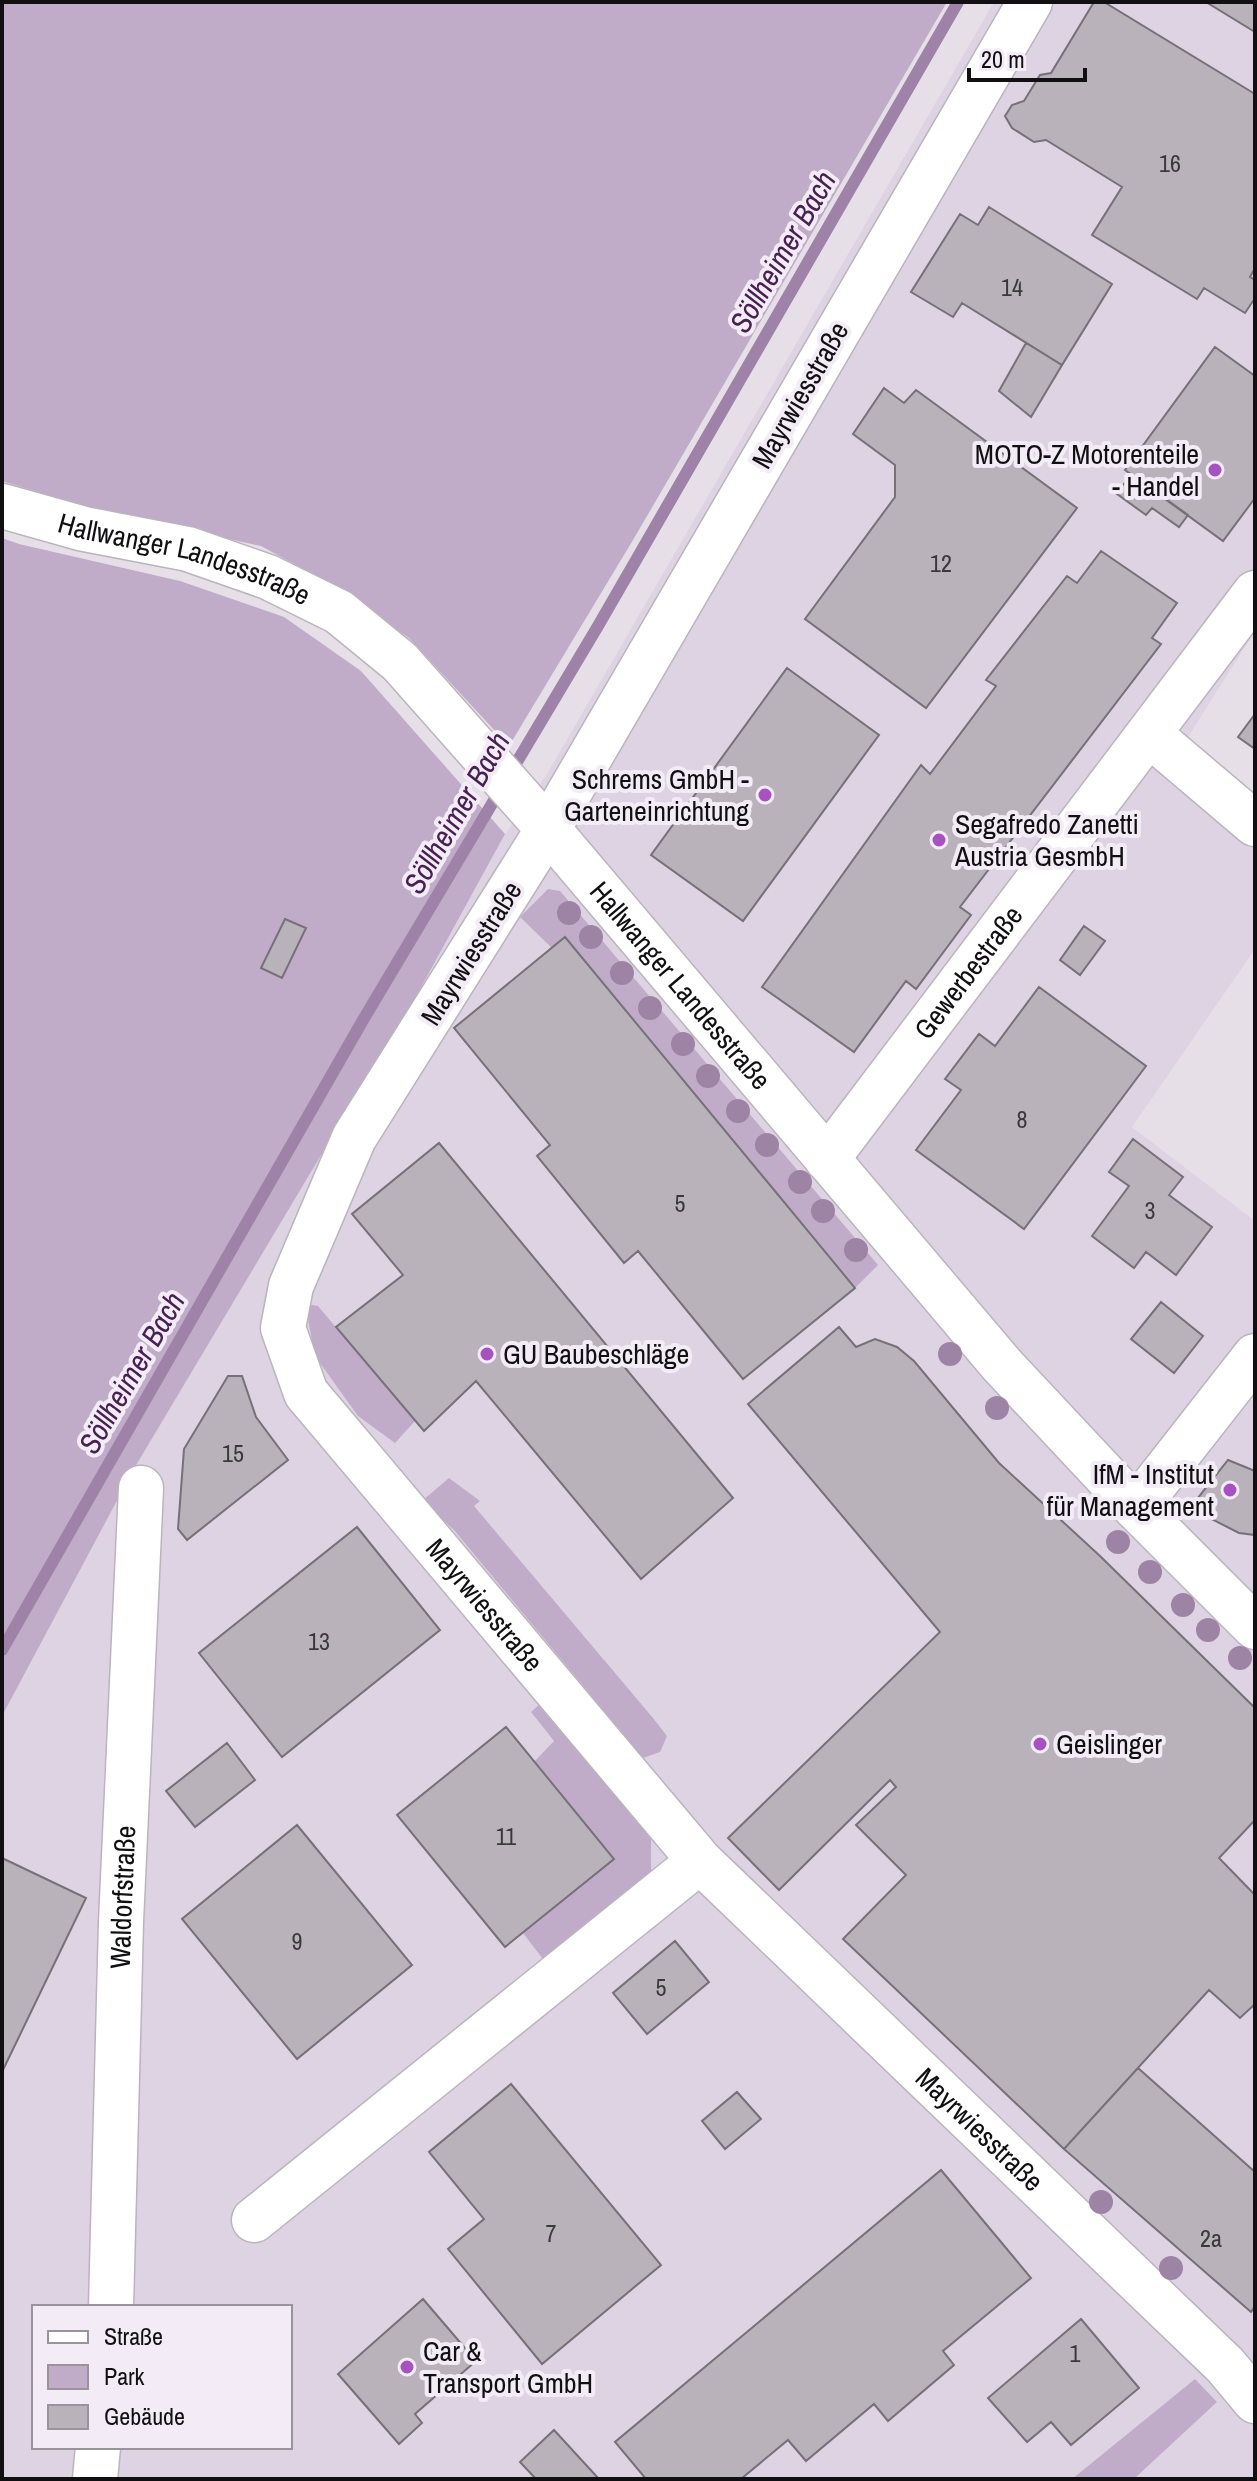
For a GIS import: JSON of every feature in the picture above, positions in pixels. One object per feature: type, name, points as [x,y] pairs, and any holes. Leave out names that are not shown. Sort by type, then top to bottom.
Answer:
[{"type":"street","name":"Mayrwiesstraße","points":[[1030,2],[354,1138],[291,1286],[283,1328],[306,1393],[700,1861],[1225,2365],[1255,2401]]},
{"type":"street","name":"Hallwanger Landesstraße","points":[[2,506],[84,529],[188,549],[268,577],[339,612],[400,662],[543,823],[1002,1365],[1136,1508],[1255,1627]]},
{"type":"street","name":"Gewerbestraße","points":[[827,1159],[1255,593]]},
{"type":"street","points":[[1149,734],[1255,824]]},
{"type":"street","points":[[1136,1508],[1255,1356]]},
{"type":"street","name":"Waldorfstraße","points":[[111,2305],[121,1922],[141,1488]]},
{"type":"street","points":[[254,2220],[700,1861]]},
{"type":"street","points":[[95,2479],[98,2449]]},
{"type":"shaded area","points":[[994,2],[1255,2],[1255,631],[1171,764],[1255,835],[1255,949],[1132,1127],[1255,1221],[1255,2479],[1134,2479],[1217,2402],[1195,2379],[1072,2479],[2,2479],[2,1716],[135,1467],[419,991],[505,834],[547,774]]},
{"type":"green space","points":[[2,2],[947,2],[509,746],[409,638],[329,583],[261,546],[91,508],[2,481]]},
{"type":"green space","points":[[2,538],[180,581],[284,617],[361,671],[505,834],[419,991],[135,1467],[2,1716]]},
{"type":"green space","points":[[548,889],[560,891],[878,1265],[855,1288],[566,937],[552,948],[520,917]]},
{"type":"green space","points":[[305,1304],[318,1306],[415,1421],[395,1443],[358,1416],[315,1356]]},
{"type":"green space","points":[[449,1478],[480,1501],[474,1506],[667,1736],[660,1752],[643,1758],[454,1530],[422,1501]]},
{"type":"green space","points":[[540,1704],[651,1839],[651,1875],[546,1963],[523,1933],[614,1859],[534,1762],[554,1741],[531,1712]]},
{"type":"green space","points":[[1195,2379],[1217,2402],[1134,2479],[1072,2479]]},
{"type":"building","points":[[1094,2],[1104,2],[1255,94],[1255,268],[1250,277],[1255,280],[1255,298],[1245,313],[1204,288],[1197,299],[1092,235],[1122,187],[1046,140],[1034,142],[1012,128],[1005,116],[1012,105],[1024,101],[1040,75],[1051,73]]},
{"type":"building","points":[[1206,2],[1255,2],[1255,32]]},
{"type":"building","points":[[989,207],[1112,284],[1062,365],[962,303],[953,317],[911,292],[960,214],[978,225]]},
{"type":"building","points":[[1026,343],[1062,365],[1031,417],[999,391]]},
{"type":"building","points":[[1215,347],[1255,376],[1255,498],[1223,541],[1125,470]]},
{"type":"building","points":[[884,388],[904,403],[916,390],[1077,508],[926,708],[805,619],[895,497],[895,465],[853,434]]},
{"type":"building","points":[[1131,474],[1188,515],[1179,527],[1152,508],[1146,515],[1117,494]]},
{"type":"building","name":"Segafredo Zanetti Austria GesmbH","points":[[1101,551],[1177,603],[1152,638],[1161,644],[960,907],[971,915],[916,989],[906,981],[854,1052],[762,987],[921,765],[930,774],[996,686],[986,680],[1067,576],[1077,583]]},
{"type":"building","name":"Schrems GmbH - Garteneinrichtung","points":[[787,668],[879,735],[743,921],[651,855]]},
{"type":"building","points":[[1255,714],[1255,749],[1238,737]]},
{"type":"building","points":[[285,919],[306,928],[282,978],[261,968]]},
{"type":"building","points":[[1084,926],[1105,941],[1080,975],[1060,960]]},
{"type":"building","points":[[565,937],[855,1288],[743,1379],[638,1251],[624,1263],[537,1156],[550,1145],[454,1028]]},
{"type":"building","points":[[1039,987],[1146,1066],[1024,1229],[916,1150],[961,1090],[945,1079],[979,1034],[995,1046]]},
{"type":"building","points":[[1133,1139],[1183,1177],[1169,1195],[1212,1227],[1176,1275],[1146,1252],[1134,1268],[1092,1236],[1129,1186],[1109,1172]]},
{"type":"building","name":"GU Baubeschläge","points":[[439,1143],[733,1498],[641,1579],[476,1381],[424,1431],[336,1327],[403,1275],[352,1214]]},
{"type":"building","points":[[1161,1302],[1203,1336],[1174,1373],[1131,1339]]},
{"type":"building","name":"Geislinger","points":[[839,1327],[856,1347],[875,1339],[897,1347],[914,1361],[999,1463],[1100,1556],[1255,1708],[1255,1820],[1219,1858],[1255,1895],[1255,2004],[1240,2018],[1209,1990],[1064,2149],[843,1939],[906,1875],[856,1825],[896,1787],[890,1780],[779,1890],[728,1838],[940,1632],[748,1404]]},
{"type":"building","points":[[228,1376],[242,1376],[256,1417],[288,1460],[187,1540],[178,1529],[184,1449]]},
{"type":"building","name":"IfM - Institut für Management","points":[[1228,1460],[1255,1471],[1255,1535],[1239,1533],[1190,1508]]},
{"type":"building","points":[[357,1527],[440,1630],[282,1757],[199,1653]]},
{"type":"building","points":[[506,1727],[614,1859],[505,1947],[397,1815]]},
{"type":"building","points":[[227,1743],[255,1780],[195,1827],[166,1791]]},
{"type":"building","points":[[297,1825],[412,1965],[297,2059],[182,1919]]},
{"type":"building","points":[[2,1858],[86,1898],[2,2072]]},
{"type":"building","points":[[675,1941],[709,1982],[647,2034],[613,1993]]},
{"type":"building","points":[[1138,2068],[1255,2172],[1255,2306],[1251,2312],[1064,2149]]},
{"type":"building","points":[[511,2084],[661,2265],[542,2364],[448,2249],[484,2219],[429,2152]]},
{"type":"building","points":[[737,2092],[761,2119],[725,2149],[702,2121]]},
{"type":"building","points":[[941,2170],[1031,2278],[943,2351],[954,2365],[888,2421],[874,2404],[806,2461],[788,2440],[741,2479],[646,2479],[615,2442]]},
{"type":"building","name":"Car & Transport GmbH","points":[[423,2299],[476,2361],[415,2414],[422,2423],[399,2444],[338,2374]]},
{"type":"building","points":[[1081,2319],[1139,2388],[1071,2445],[1051,2422],[1027,2442],[988,2398]]},
{"type":"building","points":[[554,2430],[599,2479],[536,2479],[520,2462]]},
{"type":"waterway","name":"Söllheimer Bach","points":[[2,1650],[363,1020],[598,626],[958,2]]},
{"type":"place","name":"MOTO-Z Motorenteile - Handel","points":[[1215,470]]},
{"type":"place","name":"Schrems GmbH - Garteneinrichtung","points":[[765,795]]},
{"type":"place","name":"Segafredo Zanetti Austria GesmbH","points":[[939,840]]},
{"type":"place","name":"GU Baubeschläge","points":[[487,1354]]},
{"type":"place","name":"IfM - Institut für Management","points":[[1230,1490]]},
{"type":"place","name":"Geislinger","points":[[1040,1744]]},
{"type":"place","name":"Car & Transport GmbH","points":[[407,2367]]}]
